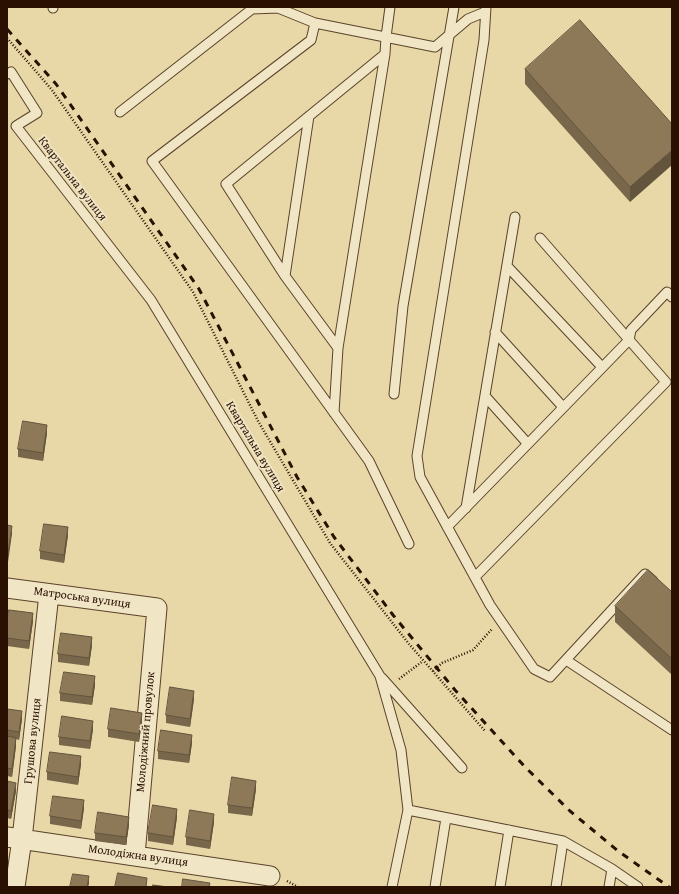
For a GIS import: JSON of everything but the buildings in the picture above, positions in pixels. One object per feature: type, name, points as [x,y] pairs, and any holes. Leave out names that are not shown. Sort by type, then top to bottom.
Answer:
[{"type":"street","name":"Матроська вулиця","points":[[7,588],[157,608]]},
{"type":"street","name":"Грушова вулиця","points":[[15,887],[15,838],[49,594]]},
{"type":"street","name":"Молодіжний провулок","points":[[135,855],[157,608]]},
{"type":"street","name":"Молодіжна вулиця","points":[[15,838],[270,876]]},
{"type":"lane","points":[[334,412],[338,348],[385,54],[390,7]]},
{"type":"lane","points":[[394,394],[403,306],[454,7]]},
{"type":"lane","points":[[120,112],[252,9],[278,8],[314,23],[435,46],[468,19],[485,9]]},
{"type":"lane","points":[[485,9],[484,40],[417,456],[420,477],[490,605],[534,669],[550,677],[645,574],[661,588]]},
{"type":"lane","points":[[314,23],[311,40],[152,161],[369,461],[409,544]]},
{"type":"lane","points":[[338,348],[285,276],[226,184],[385,54]]},
{"type":"lane","name":"Квартальна вулиця","points":[[7,74],[11,72],[37,113],[16,126],[151,300],[380,676],[401,750],[408,810],[392,887]]},
{"type":"lane","points":[[285,276],[310,116]]},
{"type":"lane","points":[[466,508],[515,217]]},
{"type":"lane","points":[[475,577],[666,382],[540,238]]},
{"type":"lane","points":[[507,266],[602,367]]},
{"type":"lane","points":[[447,527],[629,340],[631,330],[667,292],[672,297]]},
{"type":"lane","points":[[496,332],[563,407]]},
{"type":"lane","points":[[485,396],[528,444]]},
{"type":"lane","points":[[566,660],[672,730]]},
{"type":"lane","points":[[380,676],[462,768]]},
{"type":"lane","points":[[408,810],[563,841],[612,869],[638,887]]},
{"type":"lane","points":[[435,887],[446,818]]},
{"type":"lane","points":[[500,887],[509,830]]},
{"type":"lane","points":[[556,887],[563,841]]},
{"type":"lane","points":[[609,887],[612,869]]},
{"type":"path","points":[[7,38],[52,90],[193,292],[258,421],[330,543],[423,661],[484,731]]},
{"type":"path","points":[[433,671],[442,662],[474,650],[500,620]]},
{"type":"path","points":[[389,686],[423,661]]},
{"type":"railway","points":[[7,29],[56,84],[199,289],[297,477],[334,537],[393,615],[455,690],[525,767],[570,811],[618,851],[669,887]]}]
